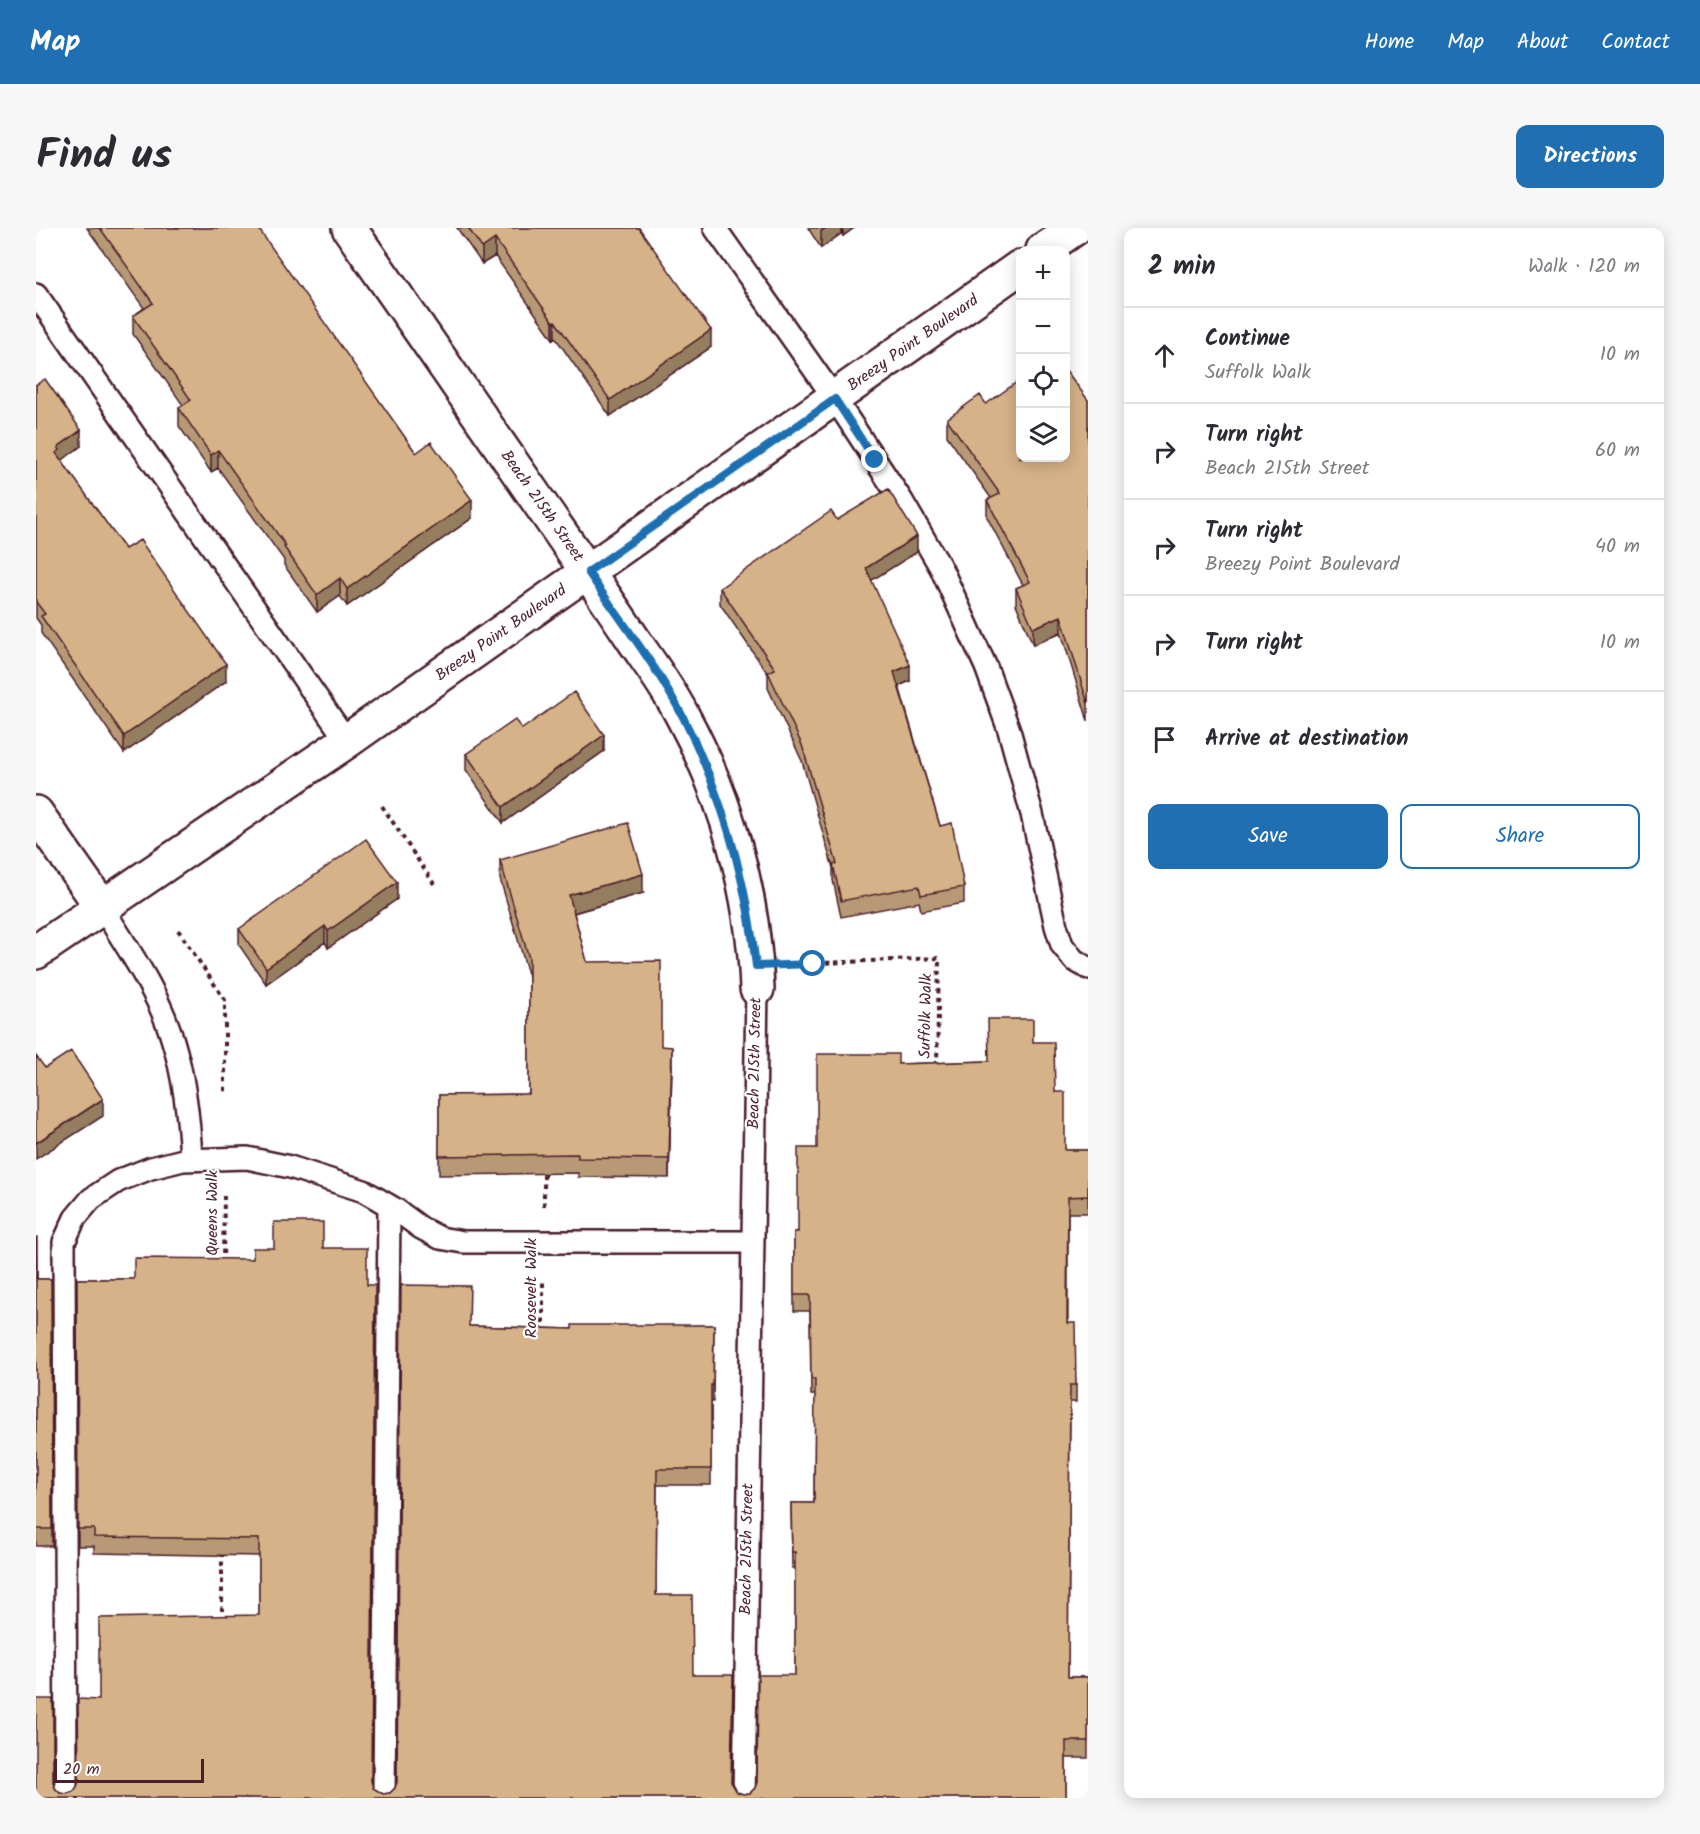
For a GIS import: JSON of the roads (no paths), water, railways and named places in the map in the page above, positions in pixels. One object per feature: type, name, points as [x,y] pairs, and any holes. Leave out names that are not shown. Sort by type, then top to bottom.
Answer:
[{"type":"street","name":"Beach 215th Street","points":[[349,228],[588,572],[683,716],[716,790],[740,868],[752,927],[756,977]]},
{"type":"street","points":[[1049,246],[1075,228]]},
{"type":"street","points":[[1082,228],[1088,237]]},
{"type":"street","name":"Breezy Point Boulevard","points":[[36,952],[347,741],[1016,270]]},
{"type":"street","points":[[36,813],[102,907]]},
{"type":"lane","points":[[715,228],[835,399],[902,501],[941,568],[986,667],[1009,730],[1032,814],[1062,945],[1074,960],[1088,968]]},
{"type":"lane","points":[[36,294],[347,741]]},
{"type":"lane","points":[[102,907],[153,992],[173,1040],[186,1091],[191,1159]]},
{"type":"lane","name":"Beach 215th Street","points":[[744,1798],[756,977]]},
{"type":"lane","points":[[66,1798],[64,1242],[75,1218],[91,1199],[118,1181],[151,1168],[191,1159],[247,1158],[290,1167],[364,1191],[440,1238],[463,1242],[751,1242]]},
{"type":"lane","points":[[384,1798],[389,1206]]}]
